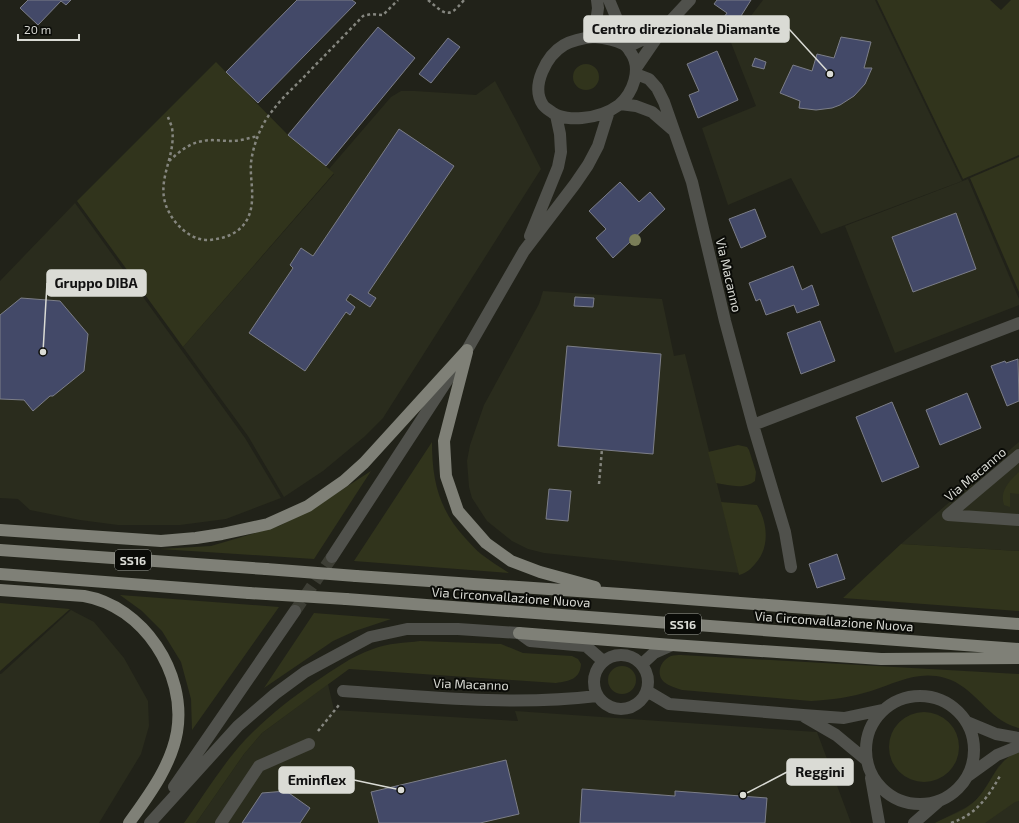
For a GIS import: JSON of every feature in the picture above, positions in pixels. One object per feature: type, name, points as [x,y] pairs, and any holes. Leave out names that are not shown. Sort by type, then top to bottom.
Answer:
[{"type":"main road","points":[[0,530],[161,542],[215,535],[268,524],[308,506],[344,480],[364,463],[467,350]]},
{"type":"main road","points":[[467,350],[444,441],[446,476],[458,511],[486,544],[511,561],[540,572],[621,594]]},
{"type":"main road","name":"Via Circonvallazione Nuova","points":[[0,550],[1019,624]]},
{"type":"main road","name":"Via Circonvallazione Nuova","points":[[0,574],[1019,649]]},
{"type":"main road","points":[[0,590],[84,596],[96,598],[109,603],[133,619],[146,632],[164,659],[177,696],[177,731],[172,748],[156,784],[129,823]]},
{"type":"main road","points":[[519,633],[881,659],[1019,658]]},
{"type":"street","points":[[594,37],[598,8],[597,0]]},
{"type":"street","points":[[609,0],[622,31],[625,45],[634,58],[636,71]]},
{"type":"street","points":[[662,30],[625,45],[606,38],[594,37],[581,38],[564,45],[552,56],[540,77],[538,88],[539,99],[544,107],[556,116],[575,118],[593,117],[609,111],[620,104],[627,95],[636,71],[662,30],[690,0]]},
{"type":"street","name":"Via Macanno","points":[[636,71],[649,79],[657,88],[675,131],[692,182],[725,321],[753,425],[785,532],[791,567]]},
{"type":"street","points":[[620,104],[636,106],[652,112],[675,131]]},
{"type":"street","points":[[332,557],[467,350],[524,251],[588,165],[598,146],[609,111]]},
{"type":"street","points":[[524,251],[558,167],[561,146],[556,116]]},
{"type":"street","points":[[753,425],[1019,323]]},
{"type":"street","name":"Via Macanno","points":[[1019,455],[948,515],[1019,520]]},
{"type":"street","points":[[149,823],[295,611]]},
{"type":"street","points":[[149,823],[238,726],[275,694],[305,672],[370,637],[407,630],[458,629],[519,633],[530,641],[586,646],[603,661]]},
{"type":"street","points":[[642,664],[654,653],[672,645]]},
{"type":"street","points":[[617,655],[626,655],[635,658],[642,664],[647,672],[649,682],[647,692],[642,700],[635,706],[627,709],[610,707],[603,703],[597,696],[594,688],[594,679],[596,671],[603,661],[617,655]]},
{"type":"street","name":"Via Macanno","points":[[343,692],[496,700],[567,700],[597,696]]},
{"type":"street","points":[[647,692],[669,704],[803,715],[844,718],[882,710]]},
{"type":"street","points":[[879,823],[871,775],[865,759],[865,746],[872,723],[882,710],[899,699],[920,695],[941,699],[958,710],[967,722],[973,738],[974,758],[968,776]]},
{"type":"street","points":[[803,715],[836,735],[865,759]]},
{"type":"street","points":[[967,722],[996,734],[1019,738]]},
{"type":"street","points":[[221,823],[260,766],[309,744]]},
{"type":"street","points":[[914,823],[938,802],[955,792],[968,776],[997,755],[1019,746]]},
{"type":"street","points":[[871,775],[880,787],[893,798],[914,804],[938,802]]},
{"type":"path","points":[[168,117],[172,127],[171,154],[165,170],[163,186],[165,201],[170,214],[180,227],[191,235],[204,240],[221,239],[236,232],[244,224],[251,212],[251,163],[258,136],[272,110],[363,16],[371,14],[383,15],[398,0]]},
{"type":"path","points":[[428,0],[442,12],[449,14],[464,0]]},
{"type":"path","points":[[169,162],[178,152],[203,140],[233,141],[258,136]]},
{"type":"path","points":[[599,484],[602,449]]},
{"type":"path","points":[[309,744],[337,707]]},
{"type":"path","points":[[951,823],[962,820],[973,812],[990,794],[1004,768]]},
{"type":"shaded area","points":[[763,0],[875,0],[962,181],[821,234],[791,178],[728,205],[702,128],[756,106],[726,30],[747,21]]},
{"type":"shaded area","points":[[877,0],[990,0],[1001,10],[1011,0],[1019,0],[1019,155],[963,179]]},
{"type":"shaded area","points":[[216,62],[288,135],[334,173],[183,347],[77,201]]},
{"type":"shaded area","points":[[586,64],[595,68],[599,77],[595,86],[586,90],[577,86],[573,77],[577,68]]},
{"type":"shaded area","points":[[495,81],[541,169],[383,418],[364,437],[323,471],[284,497],[248,436],[183,347],[334,174],[329,169],[391,97],[401,91],[476,95]]},
{"type":"shaded area","points":[[1019,157],[1019,292],[970,178]]},
{"type":"shaded area","points":[[968,179],[1019,299],[1019,305],[895,353],[845,226]]},
{"type":"shaded area","points":[[75,203],[245,438],[281,498],[226,519],[180,525],[118,525],[80,520],[30,510],[18,499],[0,498],[0,281]]},
{"type":"shaded area","points":[[543,291],[662,299],[674,356],[685,354],[739,573],[544,553],[528,549],[512,541],[487,521],[472,498],[469,487],[467,461],[470,445],[484,405],[539,304]]},
{"type":"shaded area","points":[[432,442],[432,456],[436,482],[443,506],[449,517],[477,551],[509,573],[354,561]]},
{"type":"shaded area","points":[[1019,442],[1019,551],[901,544]]},
{"type":"shaded area","points":[[738,445],[747,447],[749,450],[756,472],[755,481],[751,484],[741,486],[716,483],[708,452]]},
{"type":"shaded area","points":[[371,471],[314,559],[160,549],[211,546],[279,526],[312,509]]},
{"type":"shaded area","points":[[1019,472],[1019,494],[1010,493],[1010,507],[1004,505],[1003,495],[1006,486]]},
{"type":"shaded area","points":[[721,502],[757,505],[761,512],[765,527],[765,543],[760,558],[752,568],[739,575]]},
{"type":"shaded area","points":[[901,544],[1019,551],[1019,611],[843,598]]},
{"type":"shaded area","points":[[120,595],[279,607],[192,730],[191,699],[181,662],[162,631],[142,611]]},
{"type":"shaded area","points":[[0,603],[70,609],[0,671]]},
{"type":"shaded area","points":[[71,610],[94,622],[124,658],[148,701],[149,726],[141,754],[99,823],[0,823],[0,674]]},
{"type":"shaded area","points":[[314,613],[391,619],[355,631],[333,641],[264,688]]},
{"type":"shaded area","points":[[420,641],[501,644],[523,653],[572,656],[578,659],[581,664],[579,673],[576,676],[570,680],[556,683],[349,669],[262,733],[244,754],[196,823],[184,823],[221,770],[245,740],[287,702],[358,655],[385,646]]},
{"type":"shaded area","points":[[681,655],[1019,674],[1019,728],[1008,724],[999,718],[956,682],[935,676],[916,676],[856,695],[811,701],[682,690],[670,686],[664,682],[660,675],[660,668],[667,658]]},
{"type":"shaded area","points":[[622,666],[632,670],[636,680],[632,690],[622,694],[612,690],[608,680],[612,670]]},
{"type":"shaded area","points":[[328,684],[334,710],[518,721],[515,711],[817,732],[851,823],[196,823],[244,754],[262,733]]},
{"type":"shaded area","points":[[917,712],[931,712],[944,718],[953,727],[957,733],[959,747],[957,761],[949,772],[938,780],[931,782],[917,782],[910,780],[899,772],[891,761],[889,754],[889,740],[891,733],[899,722],[910,714]]},
{"type":"shaded area","points":[[1019,751],[1019,823],[935,823],[965,808],[975,801],[982,793],[998,767],[1005,760]]},
{"type":"shaded area","points":[[1019,751],[1019,801],[1015,802],[985,823],[935,823],[972,804],[981,794],[1005,760]]},
{"type":"building","points":[[28,0],[71,0],[66,5],[61,1],[38,25],[20,8]]},
{"type":"building","points":[[297,0],[352,0],[356,3],[258,103],[226,72]]},
{"type":"building","points":[[717,0],[751,0],[736,24],[724,17],[727,13],[714,4]]},
{"type":"building","points":[[378,27],[415,58],[326,166],[288,135]]},
{"type":"building","points":[[841,37],[871,42],[864,68],[872,68],[865,84],[854,96],[832,108],[816,110],[799,108],[800,101],[780,93],[793,65],[812,71],[817,54],[834,58]]},
{"type":"building","points":[[448,38],[460,47],[431,83],[419,74]]},
{"type":"building","points":[[717,51],[738,100],[698,118],[689,95],[699,91],[687,64]]},
{"type":"building","points":[[755,58],[766,62],[764,69],[752,66]]},
{"type":"building","points":[[399,129],[454,166],[368,293],[376,298],[370,307],[350,294],[346,300],[355,307],[350,315],[346,312],[305,371],[249,333],[293,268],[290,265],[301,248],[313,256]]},
{"type":"building","points":[[620,182],[639,202],[650,192],[665,209],[613,258],[596,238],[606,229],[589,211]]},
{"type":"building","points":[[755,209],[766,237],[741,248],[729,219]]},
{"type":"building","points":[[956,213],[976,269],[913,292],[892,237]]},
{"type":"building","points":[[793,266],[802,290],[812,285],[819,305],[797,313],[794,305],[766,315],[760,299],[756,301],[749,283]]},
{"type":"building","points":[[575,297],[594,298],[593,307],[574,306]]},
{"type":"building","points":[[21,298],[60,301],[88,334],[84,371],[53,396],[50,396],[33,411],[24,400],[0,399],[0,315]]},
{"type":"building","points":[[820,321],[835,361],[801,374],[787,333]]},
{"type":"building","points":[[567,346],[661,354],[653,454],[558,446]]},
{"type":"building","points":[[1018,359],[1019,401],[1007,406],[991,366],[1005,361],[1006,363]]},
{"type":"building","points":[[967,393],[981,428],[940,445],[926,410]]},
{"type":"building","points":[[892,402],[919,467],[882,482],[856,417]]},
{"type":"building","points":[[549,489],[571,491],[568,521],[546,519]]},
{"type":"building","points":[[837,554],[845,579],[817,588],[809,564]]},
{"type":"building","points":[[506,760],[519,814],[480,823],[379,823],[371,792]]},
{"type":"building","points":[[582,789],[675,796],[675,791],[767,798],[765,823],[580,823]]},
{"type":"building","points":[[286,791],[310,808],[300,823],[242,823],[262,793]]},
{"type":"tunnel","points":[[295,611],[332,557]]},
{"type":"place","name":"Centro direzionale Diamante","points":[[830,74]]},
{"type":"place","name":"Gruppo DIBA","points":[[43,352]]},
{"type":"place","name":"Eminflex","points":[[401,790]]},
{"type":"place","name":"Reggini","points":[[743,795]]}]
